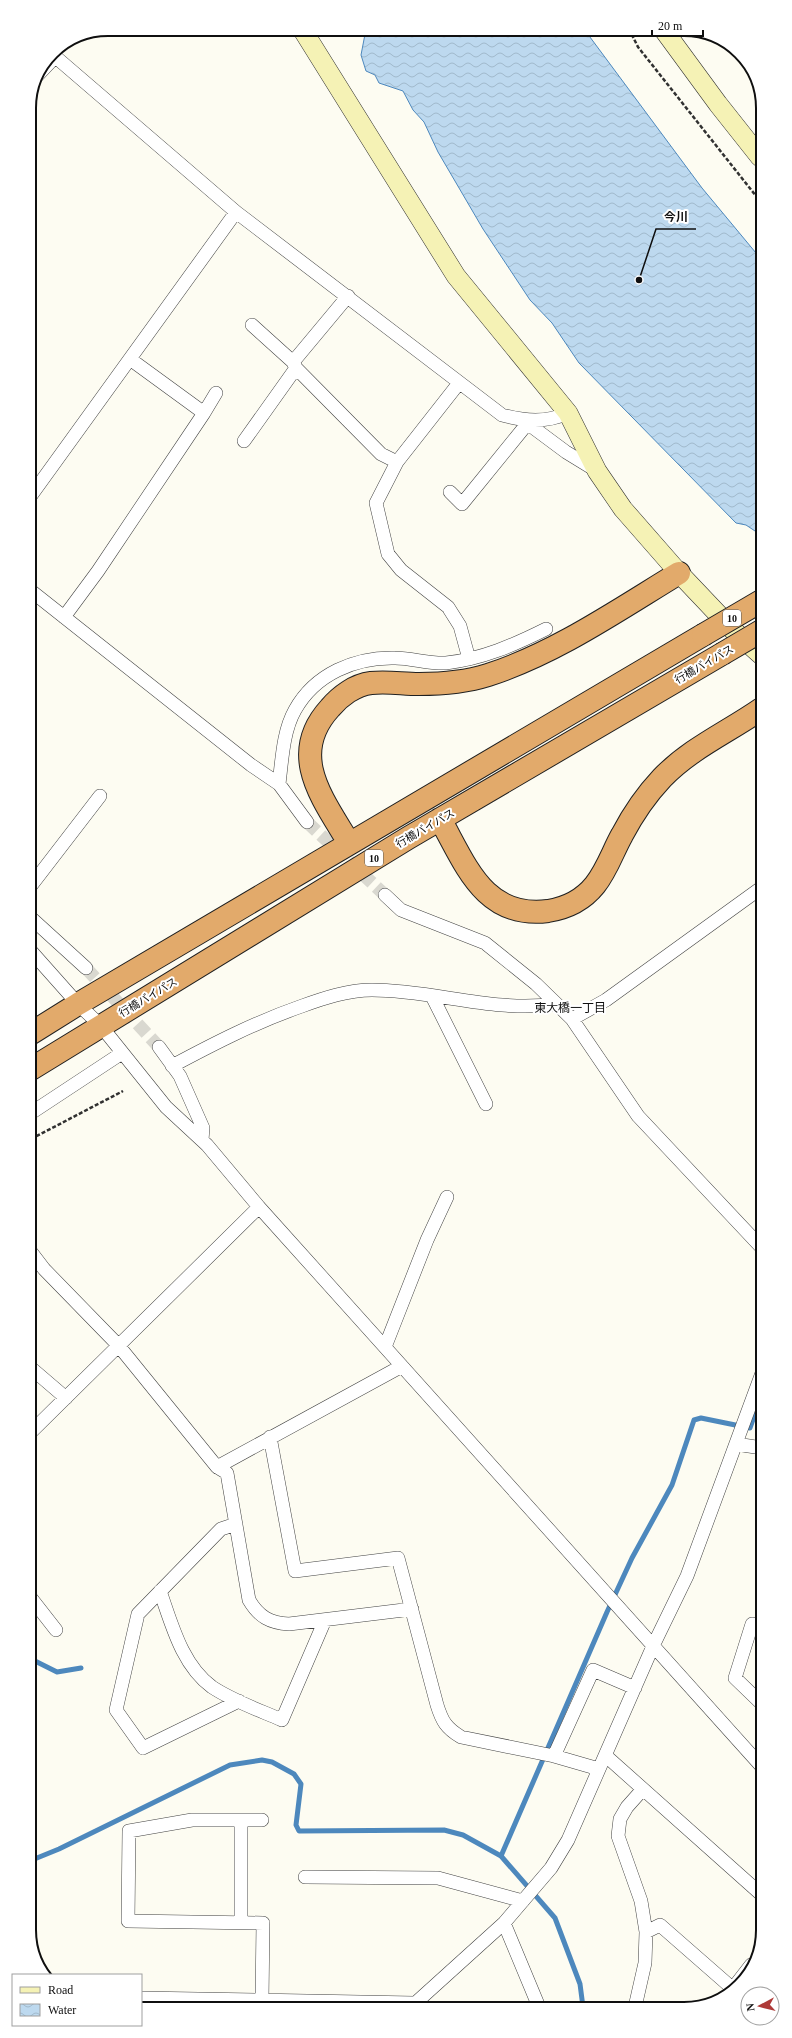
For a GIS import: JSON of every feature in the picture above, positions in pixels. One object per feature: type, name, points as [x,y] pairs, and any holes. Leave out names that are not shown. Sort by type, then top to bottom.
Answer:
[{"type":"highway","points":[[348,843],[316,788],[311,770],[310,750],[313,732],[323,715],[337,700],[352,690],[369,683],[395,682],[419,684],[461,681],[486,676],[526,662],[679,573]]},
{"type":"highway","name":"10","points":[[36,1030],[348,843],[756,604]]},
{"type":"highway","name":"行橋バイパス","points":[[36,1064],[440,819],[756,634]]},
{"type":"highway","points":[[440,819],[477,883],[488,896],[515,910],[540,912],[560,909],[573,904],[595,885],[636,810],[662,778],[686,756],[756,712]]},
{"type":"street","points":[[306,36],[456,276],[568,413],[597,471],[623,509],[679,573],[734,631],[756,651]]},
{"type":"street","points":[[668,36],[718,104],[756,152]]},
{"type":"street","points":[[56,58],[236,212],[348,296],[459,383],[502,415],[525,422],[566,452],[597,471]]},
{"type":"street","points":[[36,490],[236,212]]},
{"type":"street","points":[[244,441],[295,365],[348,296]]},
{"type":"street","points":[[252,325],[295,365],[381,454],[397,462]]},
{"type":"street","points":[[130,359],[204,413]]},
{"type":"street","points":[[459,383],[397,462],[376,503],[388,554],[400,570],[448,607],[460,626],[469,659]]},
{"type":"street","points":[[64,617],[98,572],[216,393]]},
{"type":"street","points":[[450,492],[462,504],[525,422],[556,419],[568,413]]},
{"type":"street","points":[[36,595],[251,765],[279,784],[307,822]]},
{"type":"street","points":[[279,784],[284,743],[295,710],[314,685],[340,668],[365,660],[394,658],[444,663],[482,657],[546,629]]},
{"type":"street","points":[[36,879],[100,796]]},
{"type":"street","points":[[572,1020],[606,1000],[719,920],[756,892]]},
{"type":"street","points":[[385,895],[401,910],[485,943],[536,984],[572,1020],[638,1116],[756,1242]]},
{"type":"street","points":[[36,922],[86,968]]},
{"type":"street","points":[[36,957],[78,1004],[101,1026],[166,1107],[202,1140],[385,1347],[756,1760]]},
{"type":"street","points":[[172,1066],[266,1018],[336,994],[372,990],[432,996],[486,1004],[537,1006],[556,1004]]},
{"type":"street","points":[[432,996],[486,1104]]},
{"type":"street","points":[[158,1047],[180,1076],[204,1128],[202,1140]]},
{"type":"street","points":[[36,1110],[122,1053]]},
{"type":"street","points":[[385,1347],[427,1240],[447,1197]]},
{"type":"street","points":[[36,1427],[260,1207]]},
{"type":"street","points":[[36,1259],[44,1270],[118,1345],[217,1467],[227,1473],[249,1600],[256,1612],[266,1620],[277,1624],[289,1624],[412,1609]]},
{"type":"street","points":[[217,1467],[270,1436],[402,1366]]},
{"type":"street","points":[[36,1372],[66,1398]]},
{"type":"street","points":[[415,2002],[504,1923],[551,1868],[568,1840],[653,1646],[688,1576],[756,1390]]},
{"type":"street","points":[[270,1436],[295,1571],[398,1558],[442,1722],[450,1730],[461,1737],[554,1756],[599,1769]]},
{"type":"street","points":[[736,1444],[756,1447]]},
{"type":"street","points":[[236,1524],[221,1529],[138,1614],[116,1710],[143,1748],[239,1701]]},
{"type":"street","points":[[160,1591],[177,1639],[186,1658],[197,1673],[212,1687],[282,1720],[326,1620]]},
{"type":"street","points":[[36,1604],[56,1630]]},
{"type":"street","points":[[756,1625],[752,1624],[734,1678],[756,1698]]},
{"type":"street","points":[[554,1756],[593,1670],[635,1688]]},
{"type":"street","points":[[606,1756],[756,1890]]},
{"type":"street","points":[[636,2002],[645,1963],[646,1932],[641,1901],[618,1836],[620,1819],[627,1807],[643,1789]]},
{"type":"street","points":[[262,1820],[192,1820],[129,1831],[128,1921],[263,1923],[262,2000]]},
{"type":"street","points":[[241,1820],[241,1923]]},
{"type":"street","points":[[305,1877],[438,1878],[523,1901]]},
{"type":"street","points":[[504,1923],[537,2002]]},
{"type":"street","points":[[646,1932],[660,1925],[730,1985]]},
{"type":"street","points":[[142,1998],[322,2002]]},
{"type":"path","points":[[632,36],[638,47],[756,196]]},
{"type":"path","points":[[36,1136],[123,1092]]},
{"type":"water","points":[[365,36],[589,36],[702,188],[756,253],[756,532],[746,525],[736,523],[579,363],[552,323],[530,300],[483,229],[438,152],[424,122],[413,110],[403,91],[379,83],[375,75],[366,71],[361,55]]},
{"type":"waterway","points":[[501,1856],[607,1612],[632,1558],[672,1485],[694,1420],[701,1418],[750,1428],[756,1411]]},
{"type":"waterway","points":[[36,1662],[57,1672],[81,1668]]},
{"type":"waterway","points":[[36,1858],[59,1849],[230,1765],[262,1760],[272,1762],[294,1774],[301,1784],[296,1825],[299,1831],[444,1830],[463,1835],[501,1856],[555,1918],[580,1984],[582,2002]]},
{"type":"tunnel","points":[[307,822],[385,895]]},
{"type":"tunnel","points":[[86,968],[159,1047]]},
{"type":"place","name":"今川","points":[[639,280]]},
{"type":"district","name":"東大橋一丁目","points":[[570,1008]]}]
